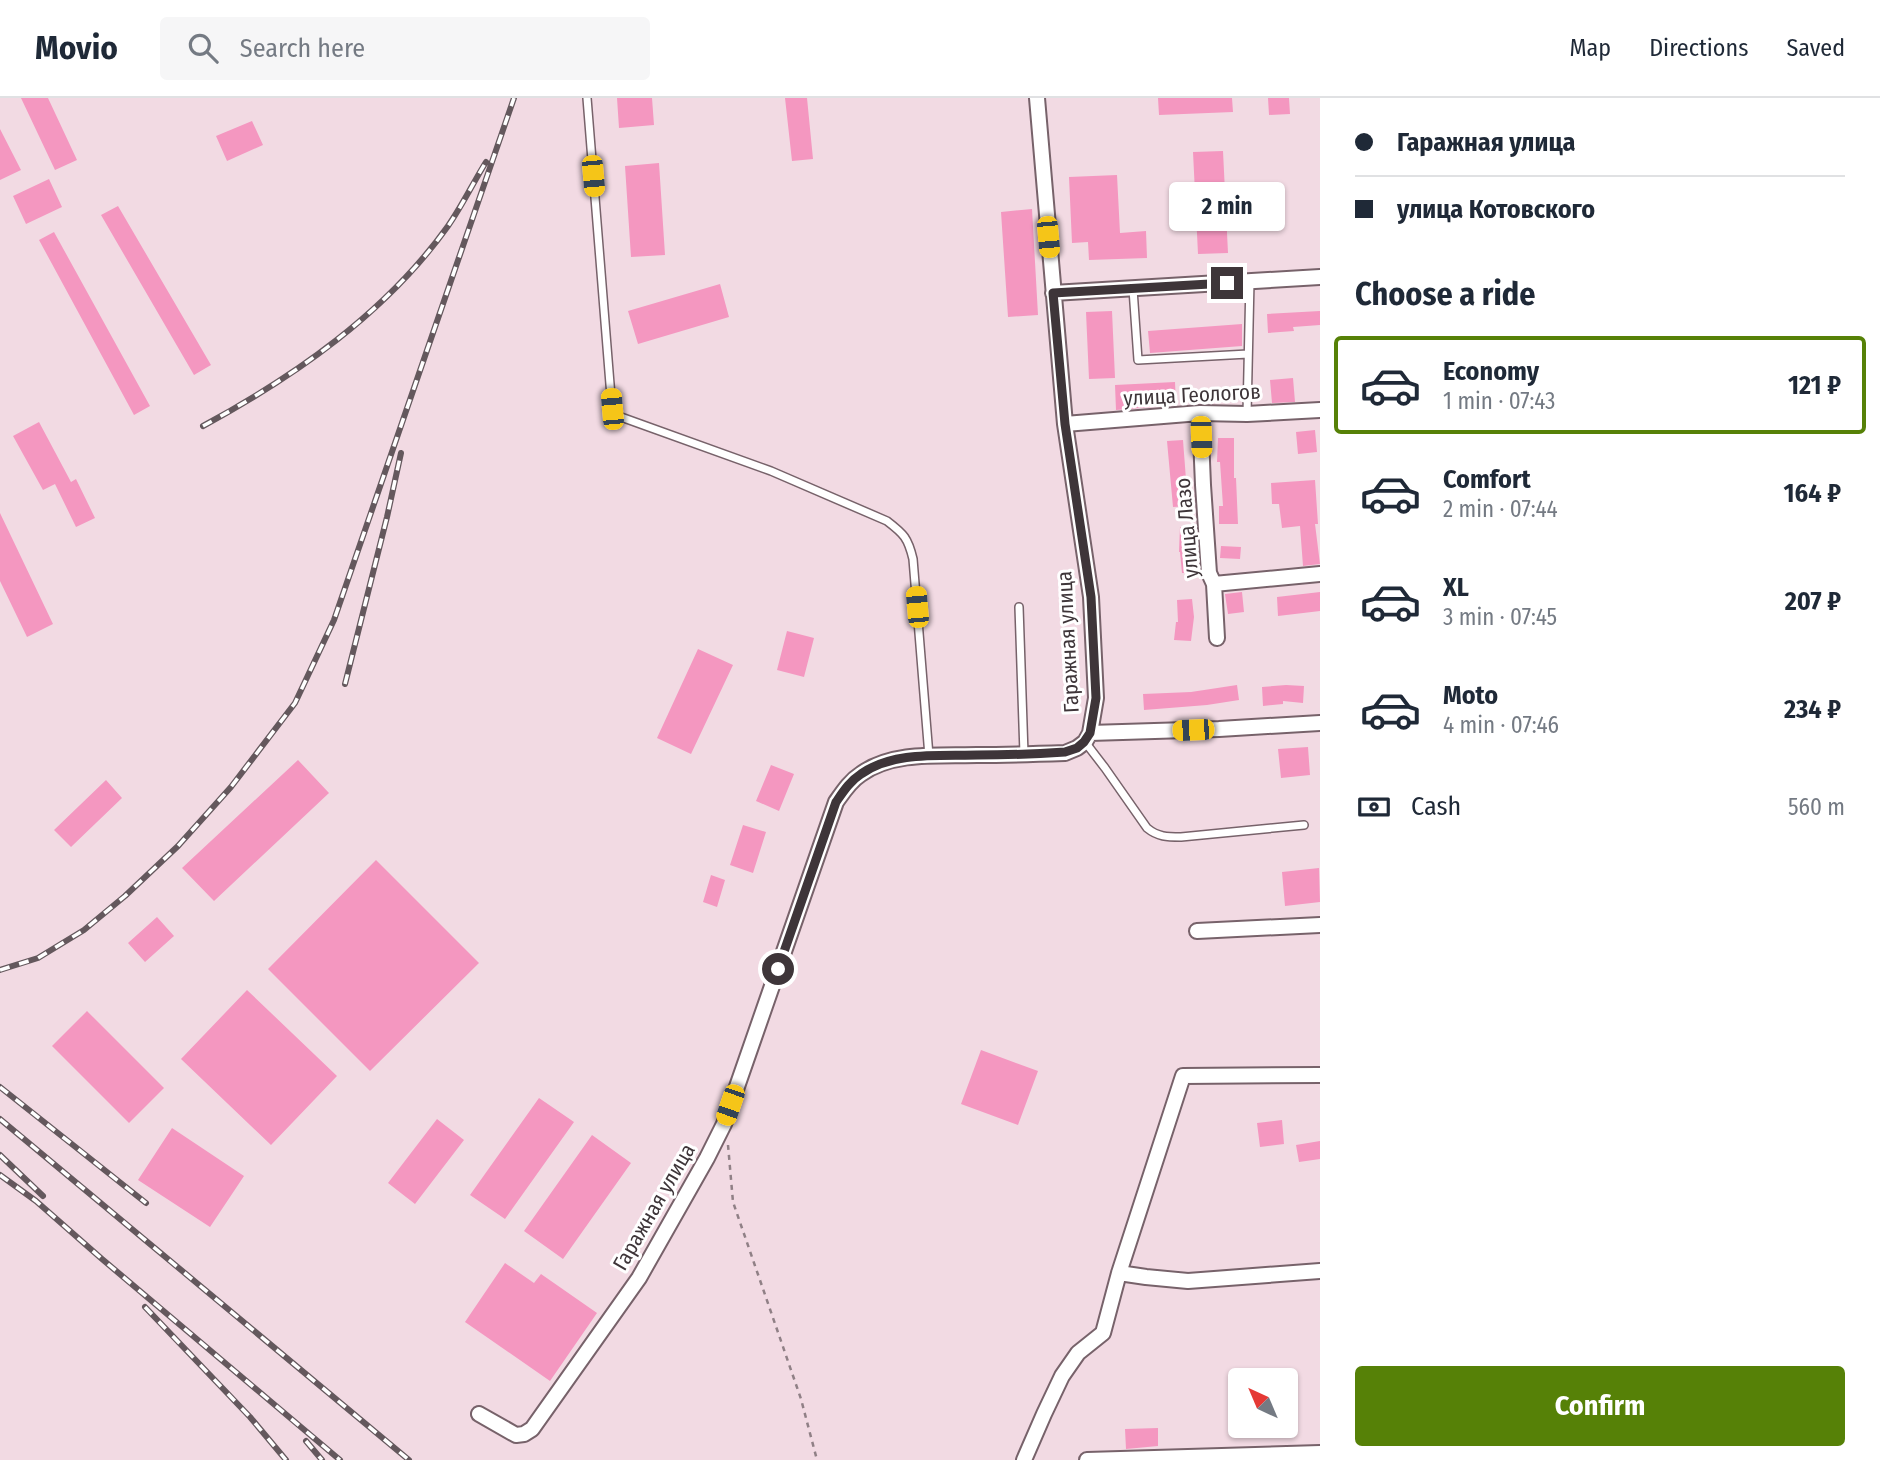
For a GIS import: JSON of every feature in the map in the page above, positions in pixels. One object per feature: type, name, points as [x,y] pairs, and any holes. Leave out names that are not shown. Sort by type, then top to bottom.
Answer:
[{"type":"street","name":"Гаражная улица","points":[[478,1414],[516,1435],[532,1429],[639,1278],[724,1124],[836,802],[848,786],[860,774],[874,766],[895,760],[929,756],[1065,752],[1077,748],[1087,737],[1096,698],[1091,597],[1065,424],[1037,98]]},
{"type":"street","points":[[1053,293],[1320,277]]},
{"type":"street","name":"улица Геологов","points":[[1065,424],[1200,413],[1247,414],[1320,410]]},
{"type":"street","name":"улица Лазо","points":[[1200,413],[1209,573],[1214,584],[1217,638]]},
{"type":"street","points":[[1214,584],[1320,574]]},
{"type":"street","points":[[1087,737],[1320,723]]},
{"type":"street","points":[[1197,930],[1320,925]]},
{"type":"street","points":[[1024,1460],[1062,1376],[1078,1353],[1103,1333],[1119,1273],[1183,1076],[1320,1075]]},
{"type":"street","points":[[1119,1273],[1188,1281],[1320,1271]]},
{"type":"street","points":[[1087,1460],[1299,1457],[1320,1453]]},
{"type":"lane","points":[[587,98],[612,409],[621,417],[794,481],[887,521],[900,531],[909,542],[913,559],[929,756]]},
{"type":"lane","points":[[1247,414],[1250,281]]},
{"type":"lane","points":[[1133,288],[1138,360],[1248,354]]},
{"type":"lane","points":[[1019,607],[1024,754]]},
{"type":"lane","points":[[1087,737],[1105,768],[1154,834],[1181,837],[1304,825]]},
{"type":"path","points":[[724,1124],[729,1149],[733,1202],[801,1399],[817,1460]]},
{"type":"building","points":[[21,98],[48,98],[77,160],[55,170]]},
{"type":"building","points":[[617,98],[652,98],[654,125],[619,128]]},
{"type":"building","points":[[785,98],[807,98],[813,159],[792,161]]},
{"type":"building","points":[[1158,98],[1232,98],[1233,112],[1159,115]]},
{"type":"building","points":[[1268,98],[1289,98],[1290,114],[1269,115]]},
{"type":"building","points":[[252,121],[263,145],[227,161],[216,136]]},
{"type":"building","points":[[0,129],[21,170],[0,180]]},
{"type":"building","points":[[1223,151],[1228,253],[1198,254],[1193,152]]},
{"type":"building","points":[[659,163],[665,255],[631,257],[625,166]]},
{"type":"building","points":[[1117,175],[1120,233],[1146,231],[1147,258],[1089,260],[1088,242],[1072,243],[1069,177]]},
{"type":"building","points":[[49,179],[62,207],[26,224],[13,196]]},
{"type":"building","points":[[118,206],[211,365],[194,375],[101,215]]},
{"type":"building","points":[[1032,209],[1038,315],[1008,317],[1001,212]]},
{"type":"building","points":[[54,232],[150,406],[134,415],[39,240]]},
{"type":"building","points":[[720,284],[729,317],[638,344],[628,311]]},
{"type":"building","points":[[1112,311],[1115,378],[1089,379],[1086,312]]},
{"type":"building","points":[[1320,311],[1320,325],[1293,327],[1294,331],[1268,333],[1267,314]]},
{"type":"building","points":[[1242,324],[1242,346],[1150,353],[1148,331]]},
{"type":"building","points":[[1293,378],[1295,402],[1272,403],[1270,380]]},
{"type":"building","points":[[1175,382],[1176,405],[1116,410],[1115,385]]},
{"type":"building","points":[[39,422],[71,482],[76,479],[95,518],[76,527],[55,484],[43,490],[13,436]]},
{"type":"building","points":[[1315,430],[1317,452],[1298,454],[1296,432]]},
{"type":"building","points":[[1218,438],[1234,438],[1238,524],[1219,524],[1219,506],[1223,506],[1220,462],[1217,462]]},
{"type":"building","points":[[1183,440],[1188,506],[1173,507],[1167,441]]},
{"type":"building","points":[[1315,480],[1318,524],[1315,524],[1320,564],[1303,566],[1300,526],[1282,528],[1279,504],[1272,504],[1271,483]]},
{"type":"building","points":[[0,513],[53,624],[27,637],[0,581]]},
{"type":"building","points":[[1180,527],[1195,528],[1195,572],[1182,573]]},
{"type":"building","points":[[1221,546],[1241,547],[1240,559],[1220,558]]},
{"type":"building","points":[[1242,592],[1244,612],[1228,614],[1225,594]]},
{"type":"building","points":[[1320,592],[1320,611],[1278,616],[1277,597]]},
{"type":"building","points":[[1192,599],[1194,617],[1191,641],[1174,640],[1178,622],[1177,600]]},
{"type":"building","points":[[787,631],[814,638],[804,677],[777,670]]},
{"type":"building","points":[[698,649],[733,665],[691,754],[657,738]]},
{"type":"building","points":[[1237,685],[1239,700],[1144,710],[1143,694],[1191,692]]},
{"type":"building","points":[[1304,686],[1303,703],[1283,701],[1283,704],[1263,706],[1262,687]]},
{"type":"building","points":[[1308,747],[1310,775],[1281,778],[1278,749]]},
{"type":"building","points":[[298,760],[329,793],[214,901],[182,868]]},
{"type":"building","points":[[771,765],[794,774],[779,811],[756,801]]},
{"type":"building","points":[[106,780],[122,798],[71,847],[54,830]]},
{"type":"building","points":[[743,825],[766,832],[753,873],[730,865]]},
{"type":"building","points":[[376,860],[479,963],[370,1071],[268,969]]},
{"type":"building","points":[[1319,868],[1320,902],[1285,906],[1282,872]]},
{"type":"building","points":[[711,875],[725,880],[717,907],[703,902]]},
{"type":"building","points":[[157,917],[174,936],[145,962],[128,943]]},
{"type":"building","points":[[247,990],[337,1076],[271,1145],[181,1059]]},
{"type":"building","points":[[87,1011],[164,1088],[129,1123],[52,1046]]},
{"type":"building","points":[[981,1050],[1038,1071],[1018,1125],[961,1104]]},
{"type":"building","points":[[539,1098],[574,1122],[505,1219],[470,1195]]},
{"type":"building","points":[[437,1119],[464,1140],[415,1204],[388,1183]]},
{"type":"building","points":[[1282,1120],[1284,1144],[1260,1147],[1257,1123]]},
{"type":"building","points":[[172,1128],[244,1176],[210,1227],[138,1180]]},
{"type":"building","points":[[592,1135],[631,1163],[563,1259],[524,1231]]},
{"type":"building","points":[[1320,1141],[1320,1159],[1299,1162],[1296,1145]]},
{"type":"building","points":[[505,1263],[534,1283],[541,1274],[597,1313],[550,1381],[465,1322]]},
{"type":"building","points":[[1158,1428],[1158,1446],[1126,1449],[1125,1429]]},
{"type":"railway","points":[[0,970],[38,958],[84,930],[125,896],[178,846],[231,787],[295,703],[334,620],[514,98]]},
{"type":"railway","points":[[203,426],[305,364],[337,340],[396,287],[448,226],[486,162]]},
{"type":"railway","points":[[345,684],[401,453]]},
{"type":"railway","points":[[0,1087],[146,1203]]},
{"type":"railway","points":[[0,1119],[409,1460]]},
{"type":"railway","points":[[0,1155],[43,1196]]},
{"type":"railway","points":[[0,1175],[36,1201],[340,1460]]},
{"type":"railway","points":[[145,1307],[250,1417],[286,1460]]},
{"type":"railway","points":[[306,1441],[322,1460]]},
{"type":"route","points":[[778,969],[836,802],[860,774],[874,766],[895,760],[929,756],[1065,752],[1077,748],[1090,733],[1096,698],[1091,597],[1065,424],[1053,293],[1227,283]]}]
